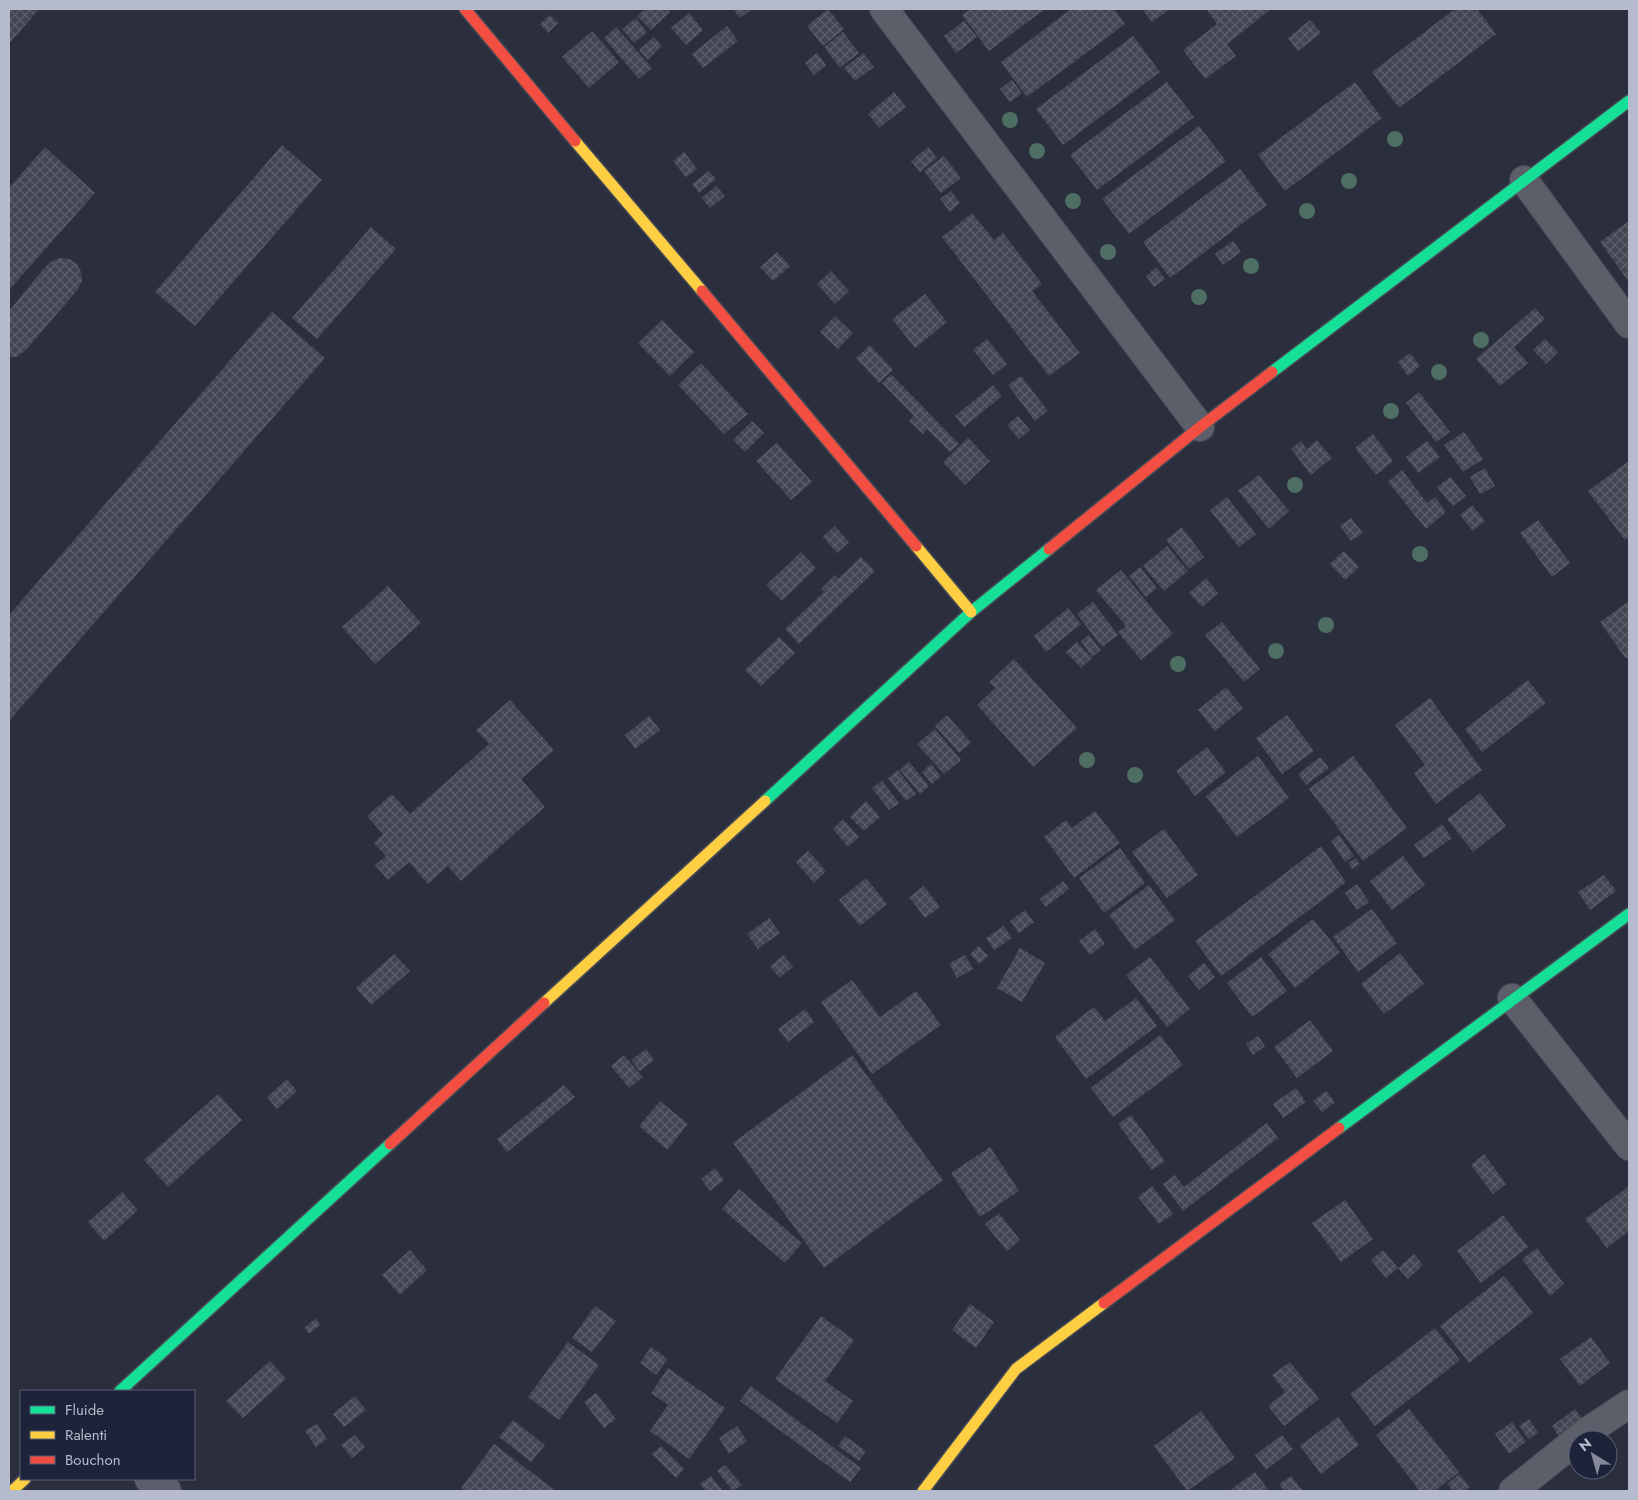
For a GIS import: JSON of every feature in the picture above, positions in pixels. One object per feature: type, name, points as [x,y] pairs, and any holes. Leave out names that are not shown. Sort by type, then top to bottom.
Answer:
[{"type":"main road","points":[[465,9],[971,612]]},
{"type":"main road","points":[[121,1390],[971,612],[1200,427],[1629,101]]},
{"type":"main road","points":[[923,1491],[1016,1369],[1512,998],[1629,914]]},
{"type":"main road","points":[[12,1491],[24,1480]]},
{"type":"street","points":[[884,9],[1200,427]]},
{"type":"street","points":[[1524,180],[1629,324]]},
{"type":"street","points":[[1512,998],[1629,1146]]},
{"type":"street","points":[[1512,1491],[1588,1431],[1629,1404]]},
{"type":"street","points":[[151,1480],[168,1491]]},
{"type":"building","points":[[9,9],[39,9],[9,44]]},
{"type":"building","points":[[645,9],[667,9],[670,12],[651,30],[637,16]]},
{"type":"building","points":[[733,9],[752,9],[740,18]]},
{"type":"building","points":[[828,9],[844,29],[823,46],[807,26]]},
{"type":"building","points":[[971,9],[1045,9],[989,51],[962,15]]},
{"type":"building","points":[[1071,9],[1114,9],[1125,24],[1027,97],[1001,62]]},
{"type":"building","points":[[1142,9],[1170,9],[1152,22]]},
{"type":"building","points":[[1206,9],[1271,9],[1227,44],[1236,56],[1205,79],[1183,50],[1217,24]]},
{"type":"building","points":[[1455,9],[1477,9],[1496,34],[1399,108],[1372,72]]},
{"type":"building","points":[[689,13],[703,30],[686,45],[671,28]]},
{"type":"building","points":[[550,15],[558,23],[548,33],[540,24]]},
{"type":"building","points":[[636,18],[647,32],[634,43],[622,29]]},
{"type":"building","points":[[1310,20],[1321,33],[1298,51],[1288,38]]},
{"type":"building","points":[[964,21],[977,37],[956,53],[944,36]]},
{"type":"building","points":[[727,26],[738,41],[703,68],[692,54]]},
{"type":"building","points":[[616,27],[652,68],[639,79],[604,38]]},
{"type":"building","points":[[592,31],[619,62],[589,88],[562,57]]},
{"type":"building","points":[[843,32],[859,53],[840,68],[824,47]]},
{"type":"building","points":[[1133,36],[1160,72],[1063,145],[1036,109]]},
{"type":"building","points":[[654,37],[662,46],[648,60],[639,50]]},
{"type":"building","points":[[817,53],[826,65],[814,75],[805,63]]},
{"type":"building","points":[[863,53],[874,67],[855,81],[844,68]]},
{"type":"building","points":[[1012,80],[1022,93],[1010,102],[1000,89]]},
{"type":"building","points":[[1167,82],[1194,117],[1097,190],[1070,155]]},
{"type":"building","points":[[1355,82],[1382,118],[1285,191],[1258,155]]},
{"type":"building","points":[[894,92],[906,107],[879,128],[868,114]]},
{"type":"building","points":[[1199,126],[1226,161],[1129,234],[1102,199]]},
{"type":"building","points":[[282,145],[322,180],[195,326],[155,292]]},
{"type":"building","points":[[45,147],[95,193],[9,290],[9,188]]},
{"type":"building","points":[[928,147],[937,158],[920,172],[911,161]]},
{"type":"building","points":[[684,152],[697,169],[686,177],[673,161]]},
{"type":"building","points":[[944,156],[961,178],[941,193],[924,171]]},
{"type":"building","points":[[1240,169],[1267,205],[1170,278],[1143,242]]},
{"type":"building","points":[[709,171],[716,179],[699,193],[692,184]]},
{"type":"building","points":[[716,186],[725,196],[710,208],[702,198]]},
{"type":"building","points":[[951,191],[960,203],[950,212],[940,199]]},
{"type":"building","points":[[972,213],[994,240],[1003,233],[1042,284],[1032,291],[1080,353],[1049,376],[942,237]]},
{"type":"building","points":[[1629,221],[1629,282],[1600,242]]},
{"type":"building","points":[[371,227],[396,249],[317,339],[292,318]]},
{"type":"building","points":[[1233,241],[1241,252],[1223,265],[1215,254]]},
{"type":"building","points":[[777,252],[790,266],[773,281],[760,267]]},
{"type":"building","points":[[60,258],[69,259],[77,264],[81,272],[82,281],[78,289],[26,350],[17,357],[9,357],[9,311],[45,267],[52,261]]},
{"type":"building","points":[[1156,267],[1165,279],[1154,287],[1146,276]]},
{"type":"building","points":[[831,271],[849,291],[835,304],[817,284]]},
{"type":"building","points":[[925,294],[947,322],[915,348],[892,319]]},
{"type":"building","points":[[1535,308],[1545,319],[1514,347],[1528,363],[1500,386],[1476,359]]},
{"type":"building","points":[[272,312],[325,358],[9,721],[9,615]]},
{"type":"building","points":[[835,316],[853,333],[838,349],[820,332]]},
{"type":"building","points":[[662,320],[694,352],[670,376],[638,343]]},
{"type":"building","points":[[987,339],[1007,364],[993,375],[973,350]]},
{"type":"building","points":[[1545,339],[1558,352],[1546,364],[1533,350]]},
{"type":"building","points":[[870,345],[893,370],[879,383],[856,358]]},
{"type":"building","points":[[1410,353],[1420,366],[1408,376],[1398,362]]},
{"type":"building","points":[[701,363],[748,414],[724,434],[678,385]]},
{"type":"building","points":[[891,374],[959,444],[950,452],[927,429],[923,434],[909,421],[914,416],[882,383]]},
{"type":"building","points":[[1021,376],[1048,411],[1035,421],[1008,385]]},
{"type":"building","points":[[993,385],[1002,396],[964,427],[955,416]]},
{"type":"building","points":[[1419,392],[1450,432],[1436,442],[1406,403]]},
{"type":"building","points":[[1018,416],[1030,430],[1019,439],[1007,425]]},
{"type":"building","points":[[752,421],[764,433],[745,452],[733,440]]},
{"type":"building","points":[[1464,432],[1483,459],[1463,472],[1444,445]]},
{"type":"building","points":[[1373,434],[1393,461],[1376,475],[1355,448]]},
{"type":"building","points":[[968,438],[990,461],[965,485],[943,462]]},
{"type":"building","points":[[1317,440],[1332,458],[1311,475],[1291,449],[1301,441],[1307,449]]},
{"type":"building","points":[[1427,441],[1440,457],[1418,473],[1406,457]]},
{"type":"building","points":[[777,443],[812,482],[791,500],[756,461]]},
{"type":"building","points":[[1629,461],[1629,536],[1625,540],[1588,491]]},
{"type":"building","points":[[1485,468],[1495,486],[1480,494],[1470,477]]},
{"type":"building","points":[[1402,470],[1427,503],[1435,497],[1446,512],[1426,529],[1388,482]]},
{"type":"building","points":[[1259,475],[1289,511],[1269,529],[1238,491]]},
{"type":"building","points":[[1450,477],[1466,496],[1453,506],[1437,487]]},
{"type":"building","points":[[1227,497],[1256,534],[1239,547],[1210,510]]},
{"type":"building","points":[[1472,505],[1485,521],[1473,531],[1460,515]]},
{"type":"building","points":[[1351,518],[1363,533],[1351,541],[1340,526]]},
{"type":"building","points":[[1538,520],[1570,563],[1552,577],[1520,533]]},
{"type":"building","points":[[835,526],[849,542],[837,553],[823,537]]},
{"type":"building","points":[[1182,527],[1204,557],[1189,569],[1166,540]]},
{"type":"building","points":[[1167,546],[1188,571],[1164,591],[1143,566]]},
{"type":"building","points":[[1344,551],[1359,567],[1345,580],[1330,564]]},
{"type":"building","points":[[801,552],[816,568],[782,601],[766,585]]},
{"type":"building","points":[[861,557],[875,571],[799,644],[785,629],[824,592],[821,589],[835,575],[838,579]]},
{"type":"building","points":[[1140,567],[1157,588],[1146,597],[1129,576]]},
{"type":"building","points":[[1121,570],[1173,634],[1141,660],[1118,632],[1126,626],[1096,590]]},
{"type":"building","points":[[1206,578],[1218,593],[1202,607],[1189,593]]},
{"type":"building","points":[[388,586],[421,623],[375,664],[342,627]]},
{"type":"building","points":[[1629,601],[1629,657],[1626,659],[1600,622]]},
{"type":"building","points":[[1093,602],[1118,635],[1102,647],[1077,614]]},
{"type":"building","points":[[1068,608],[1081,624],[1046,652],[1034,636]]},
{"type":"building","points":[[1222,622],[1260,669],[1244,682],[1205,635]]},
{"type":"building","points":[[1089,635],[1101,650],[1092,657],[1081,641]]},
{"type":"building","points":[[779,637],[795,653],[761,686],[745,670]]},
{"type":"building","points":[[1077,642],[1092,658],[1081,668],[1066,652]]},
{"type":"building","points":[[1014,659],[1077,728],[1033,767],[977,705],[995,688],[989,682]]},
{"type":"building","points":[[1528,680],[1546,703],[1482,752],[1465,729]]},
{"type":"building","points":[[1226,687],[1243,708],[1215,731],[1198,710]]},
{"type":"building","points":[[1430,698],[1482,770],[1436,804],[1414,773],[1425,765],[1395,725]]},
{"type":"building","points":[[510,700],[554,750],[521,779],[545,807],[461,881],[448,866],[428,884],[409,862],[388,880],[375,865],[386,856],[374,843],[383,834],[367,816],[392,794],[410,814],[489,744],[476,730]]},
{"type":"building","points":[[947,715],[971,743],[959,753],[935,726]]},
{"type":"building","points":[[1287,715],[1314,751],[1282,774],[1256,738]]},
{"type":"building","points":[[649,716],[660,730],[635,749],[625,735]]},
{"type":"building","points":[[935,729],[961,760],[944,774],[917,744]]},
{"type":"building","points":[[1207,747],[1226,772],[1195,796],[1176,771]]},
{"type":"building","points":[[1258,756],[1289,798],[1237,837],[1206,796]]},
{"type":"building","points":[[1353,756],[1407,828],[1363,861],[1309,789]]},
{"type":"building","points":[[1320,757],[1329,768],[1306,785],[1298,774]]},
{"type":"building","points":[[909,762],[929,786],[920,794],[900,770]]},
{"type":"building","points":[[931,764],[941,776],[932,784],[922,772]]},
{"type":"building","points":[[898,770],[916,794],[906,801],[888,778]]},
{"type":"building","points":[[882,781],[899,803],[889,810],[872,788]]},
{"type":"building","points":[[1480,793],[1506,826],[1473,852],[1447,819]]},
{"type":"building","points":[[866,801],[880,817],[864,831],[850,817]]},
{"type":"building","points":[[1095,811],[1120,843],[1074,878],[1044,837],[1066,820],[1072,828]]},
{"type":"building","points":[[843,819],[859,837],[848,847],[833,829]]},
{"type":"building","points":[[1442,824],[1452,838],[1424,858],[1414,845]]},
{"type":"building","points":[[1164,829],[1198,875],[1167,898],[1132,852]]},
{"type":"building","points":[[1339,835],[1354,856],[1345,862],[1331,841]]},
{"type":"building","points":[[1321,846],[1346,882],[1221,976],[1195,941]]},
{"type":"building","points":[[1120,848],[1145,883],[1104,913],[1079,878]]},
{"type":"building","points":[[808,851],[826,871],[814,883],[796,862]]},
{"type":"building","points":[[1403,856],[1425,885],[1392,910],[1370,881]]},
{"type":"building","points":[[1356,858],[1360,864],[1352,869],[1348,863]]},
{"type":"building","points":[[1604,875],[1616,891],[1590,910],[1578,892]]},
{"type":"building","points":[[866,878],[887,904],[860,926],[839,900]]},
{"type":"building","points":[[1063,881],[1069,889],[1046,907],[1040,899]]},
{"type":"building","points":[[1357,884],[1369,902],[1357,910],[1345,893]]},
{"type":"building","points":[[1149,885],[1175,920],[1135,950],[1109,915]]},
{"type":"building","points":[[924,886],[940,907],[925,918],[909,897]]},
{"type":"building","points":[[1372,909],[1397,943],[1358,972],[1333,937]]},
{"type":"building","points":[[1025,910],[1034,922],[1019,933],[1010,921]]},
{"type":"building","points":[[769,918],[780,933],[758,949],[747,934]]},
{"type":"building","points":[[1313,919],[1340,952],[1295,988],[1268,954]]},
{"type":"building","points":[[1004,926],[1012,938],[994,950],[986,938]]},
{"type":"building","points":[[1095,929],[1105,944],[1090,955],[1079,941]]},
{"type":"building","points":[[979,946],[988,956],[979,964],[970,954]]},
{"type":"building","points":[[1020,948],[1045,963],[1022,1002],[997,988]]},
{"type":"building","points":[[1400,953],[1424,984],[1384,1014],[1361,984]]},
{"type":"building","points":[[394,954],[410,971],[371,1005],[356,988]]},
{"type":"building","points":[[784,955],[793,967],[779,978],[770,966]]},
{"type":"building","points":[[965,955],[973,969],[957,978],[949,964]]},
{"type":"building","points":[[1150,957],[1190,1009],[1167,1027],[1126,975]]},
{"type":"building","points":[[1261,957],[1287,991],[1252,1017],[1227,983]]},
{"type":"building","points":[[1204,963],[1215,977],[1199,990],[1188,976]]},
{"type":"building","points":[[852,980],[880,1017],[916,991],[941,1025],[872,1074],[821,1002]]},
{"type":"building","points":[[1136,998],[1157,1026],[1086,1079],[1055,1037],[1094,1007],[1105,1021]]},
{"type":"building","points":[[805,1009],[814,1022],[788,1042],[778,1029]]},
{"type":"building","points":[[1310,1020],[1333,1051],[1297,1078],[1274,1047]]},
{"type":"building","points":[[1160,1035],[1183,1065],[1113,1117],[1091,1088]]},
{"type":"building","points":[[1258,1036],[1265,1046],[1253,1055],[1246,1044]]},
{"type":"building","points":[[646,1049],[654,1060],[640,1071],[631,1060]]},
{"type":"building","points":[[624,1055],[643,1077],[629,1088],[611,1066]]},
{"type":"building","points":[[852,1055],[943,1180],[824,1268],[733,1143]]},
{"type":"building","points":[[287,1079],[297,1091],[277,1109],[267,1097]]},
{"type":"building","points":[[564,1085],[575,1097],[507,1152],[497,1139]]},
{"type":"building","points":[[1296,1088],[1306,1102],[1283,1118],[1273,1104]]},
{"type":"building","points":[[1326,1091],[1335,1102],[1322,1112],[1313,1101]]},
{"type":"building","points":[[218,1094],[242,1120],[168,1187],[144,1160]]},
{"type":"building","points":[[660,1101],[688,1124],[667,1150],[639,1126]]},
{"type":"building","points":[[1131,1115],[1165,1161],[1152,1170],[1118,1124]]},
{"type":"building","points":[[1267,1123],[1278,1138],[1183,1211],[1163,1184],[1175,1175],[1184,1187]]},
{"type":"building","points":[[990,1147],[1019,1191],[980,1217],[951,1173]]},
{"type":"building","points":[[1484,1154],[1506,1184],[1493,1194],[1471,1165]]},
{"type":"building","points":[[715,1168],[724,1180],[710,1191],[701,1179]]},
{"type":"building","points":[[1152,1186],[1173,1214],[1159,1224],[1138,1197]]},
{"type":"building","points":[[1629,1186],[1629,1231],[1607,1248],[1585,1219]]},
{"type":"building","points":[[739,1189],[802,1243],[785,1263],[722,1209]]},
{"type":"building","points":[[122,1192],[138,1210],[104,1241],[88,1222]]},
{"type":"building","points":[[1345,1200],[1373,1239],[1341,1262],[1312,1223]]},
{"type":"building","points":[[999,1213],[1020,1240],[1007,1251],[985,1224]]},
{"type":"building","points":[[1503,1215],[1528,1247],[1481,1283],[1457,1251]]},
{"type":"building","points":[[1537,1248],[1564,1284],[1550,1296],[1522,1259]]},
{"type":"building","points":[[410,1250],[427,1270],[400,1295],[382,1275]]},
{"type":"building","points":[[1383,1250],[1398,1268],[1386,1278],[1371,1260]]},
{"type":"building","points":[[1414,1254],[1423,1265],[1408,1279],[1398,1268]]},
{"type":"building","points":[[1504,1276],[1533,1313],[1469,1363],[1440,1326]]},
{"type":"building","points":[[970,1304],[994,1322],[976,1348],[952,1330]]},
{"type":"building","points":[[595,1306],[616,1321],[592,1352],[572,1338]]},
{"type":"building","points":[[821,1316],[854,1340],[825,1381],[853,1401],[837,1423],[775,1379]]},
{"type":"building","points":[[316,1318],[320,1325],[309,1334],[304,1328]]},
{"type":"building","points":[[1435,1328],[1460,1360],[1375,1426],[1350,1394]]},
{"type":"building","points":[[1591,1337],[1610,1363],[1580,1386],[1560,1359]]},
{"type":"building","points":[[568,1342],[599,1365],[559,1420],[528,1397]]},
{"type":"building","points":[[651,1347],[668,1359],[656,1375],[640,1363]]},
{"type":"building","points":[[270,1361],[286,1379],[243,1418],[226,1401]]},
{"type":"building","points":[[1290,1362],[1319,1399],[1284,1426],[1268,1406],[1285,1392],[1272,1375]]},
{"type":"building","points":[[668,1368],[725,1408],[689,1459],[650,1431],[668,1405],[651,1393]]},
{"type":"building","points":[[751,1386],[861,1468],[850,1482],[740,1401]]},
{"type":"building","points":[[596,1393],[616,1419],[604,1428],[584,1402]]},
{"type":"building","points":[[355,1396],[366,1410],[344,1427],[333,1414]]},
{"type":"building","points":[[1409,1409],[1459,1472],[1435,1491],[1420,1491],[1376,1435]]},
{"type":"building","points":[[1575,1409],[1584,1421],[1571,1430],[1568,1430],[1568,1432],[1560,1438],[1552,1426]]},
{"type":"building","points":[[1201,1411],[1235,1458],[1187,1491],[1154,1446]]},
{"type":"building","points":[[1338,1417],[1359,1445],[1321,1474],[1300,1446]]},
{"type":"building","points":[[1529,1419],[1538,1432],[1529,1439],[1519,1426]]},
{"type":"building","points":[[513,1420],[545,1445],[531,1462],[499,1437]]},
{"type":"building","points":[[1512,1422],[1526,1442],[1509,1454],[1495,1434]]},
{"type":"building","points":[[317,1424],[327,1439],[316,1447],[305,1431]]},
{"type":"building","points":[[737,1426],[747,1441],[729,1454],[719,1438]]},
{"type":"building","points":[[355,1435],[365,1447],[352,1458],[341,1445]]},
{"type":"building","points":[[1282,1435],[1293,1449],[1266,1470],[1255,1455]]},
{"type":"building","points":[[845,1436],[866,1451],[859,1461],[838,1446]]},
{"type":"building","points":[[494,1444],[556,1491],[465,1491],[461,1488]]},
{"type":"building","points":[[661,1446],[684,1469],[676,1478],[652,1454]]},
{"type":"building","points":[[725,1465],[742,1485],[733,1491],[717,1471]]},
{"type":"building","points":[[1255,1472],[1269,1491],[1229,1491]]},
{"type":"building","points":[[1459,1474],[1470,1487],[1465,1491],[1453,1491],[1447,1484]]},
{"type":"building","points":[[711,1476],[723,1491],[706,1491],[700,1484]]},
{"type":"building","points":[[1291,1476],[1303,1491],[1284,1491],[1279,1484]]},
{"type":"traffic: fast","points":[[1272,372],[1629,101]]},
{"type":"traffic: fast","points":[[765,801],[971,612],[1049,549]]},
{"type":"traffic: fast","points":[[1339,1128],[1629,914]]},
{"type":"traffic: fast","points":[[121,1390],[390,1144]]},
{"type":"traffic: slow","points":[[575,141],[702,291]]},
{"type":"traffic: slow","points":[[916,546],[971,612]]},
{"type":"traffic: slow","points":[[544,1003],[765,801]]},
{"type":"traffic: slow","points":[[923,1491],[1016,1369],[1104,1303]]},
{"type":"traffic: slow","points":[[12,1491],[24,1480]]},
{"type":"traffic: jam","points":[[465,9],[575,141]]},
{"type":"traffic: jam","points":[[702,291],[916,546]]},
{"type":"traffic: jam","points":[[1049,549],[1200,427],[1272,372]]},
{"type":"traffic: jam","points":[[390,1144],[544,1003]]},
{"type":"traffic: jam","points":[[1104,1303],[1339,1128]]}]
